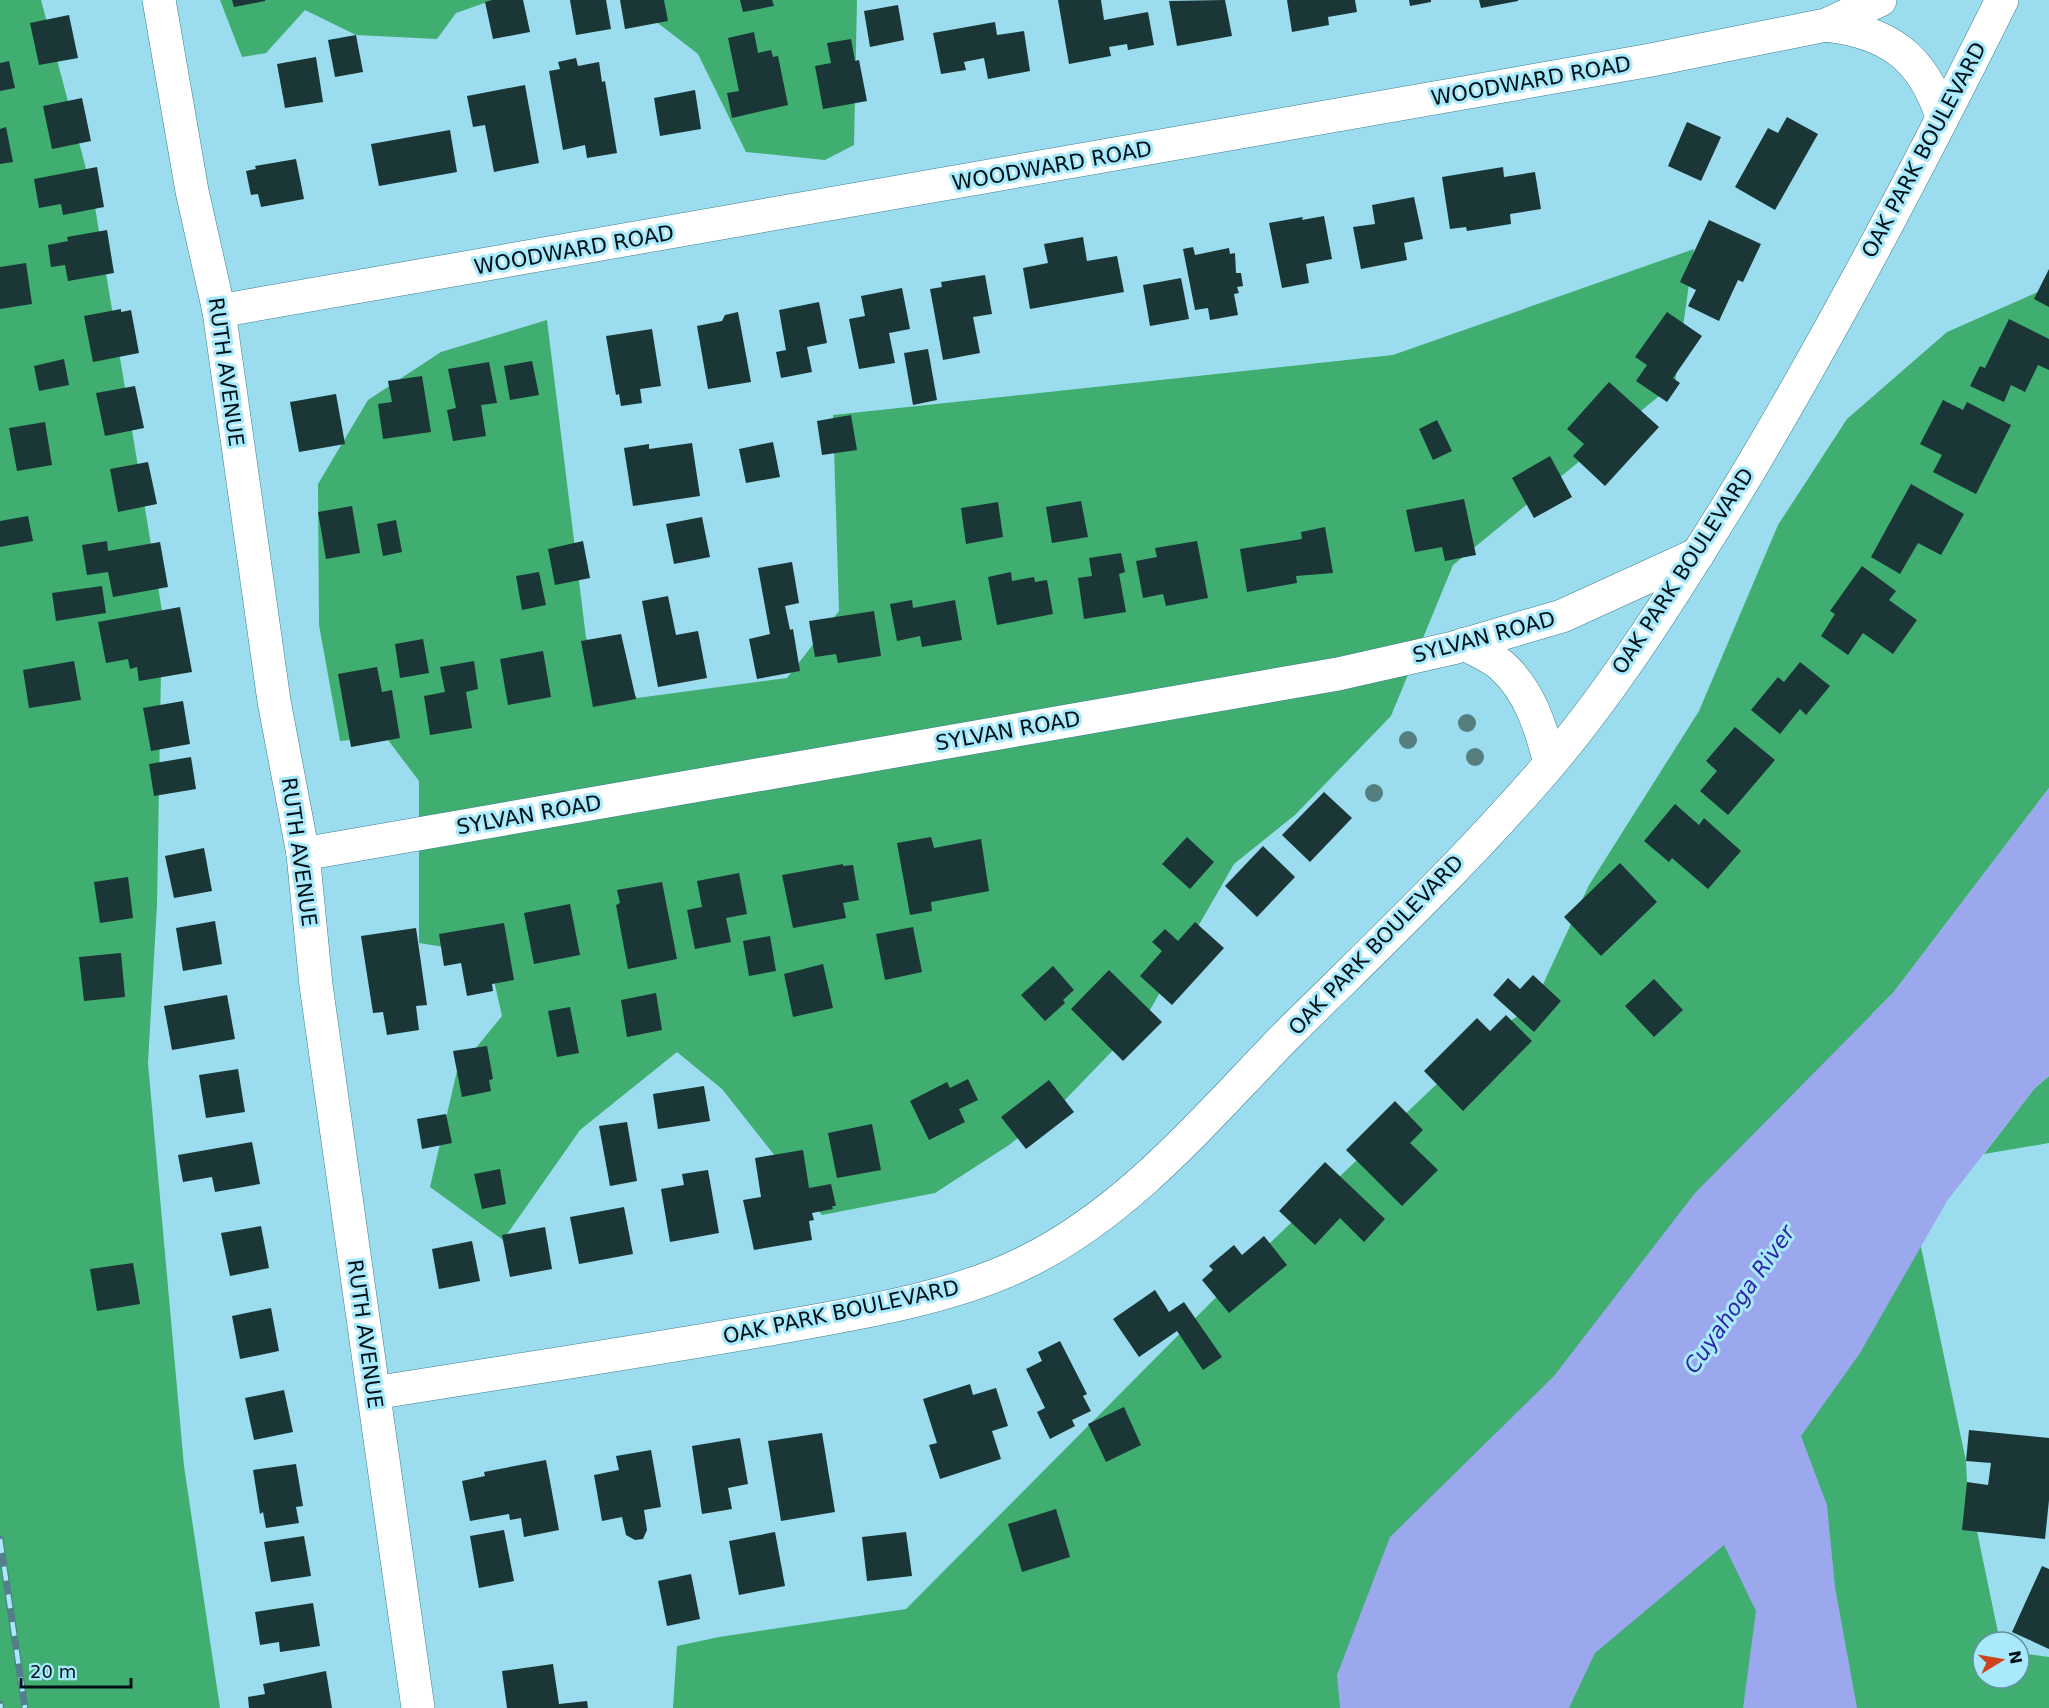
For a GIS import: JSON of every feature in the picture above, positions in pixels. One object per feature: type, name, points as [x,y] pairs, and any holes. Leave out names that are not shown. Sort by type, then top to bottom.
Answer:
[{"type":"street","name":"RUTH AVENUE","points":[[159,0],[192,191],[219,311],[274,700],[303,854],[316,985],[418,1708]]},
{"type":"street","name":"WOODWARD ROAD","points":[[219,311],[1651,60],[1826,25],[1880,0]]},
{"type":"street","name":"OAK PARK BOULEVARD","points":[[374,1393],[690,1343],[847,1315],[967,1286],[1025,1263],[1096,1220],[1161,1164],[1446,875],[1550,763],[1600,698],[1698,554],[1790,403],[2002,0]]},
{"type":"street","points":[[1826,25],[1869,33],[1892,44],[1912,60],[1927,79],[1942,117]]},
{"type":"street","name":"SYLVAN ROAD","points":[[303,854],[1338,675],[1466,644],[1562,616],[1698,554]]},
{"type":"street","points":[[1466,644],[1502,666],[1527,696],[1541,729],[1550,763]]},
{"type":"green space","points":[[0,0],[41,0],[93,195],[162,611],[157,905],[148,1063],[184,1466],[220,1708],[0,1708]]},
{"type":"green space","points":[[220,0],[493,0],[456,13],[437,39],[356,35],[305,10],[266,53],[242,57]]},
{"type":"green space","points":[[628,0],[857,0],[854,145],[825,160],[746,152],[698,54]]},
{"type":"green space","points":[[1694,249],[1675,383],[1453,565],[1391,716],[1295,815],[1234,864],[1147,1015],[1061,1104],[1009,1145],[935,1193],[822,1215],[722,1089],[677,1052],[580,1130],[503,1240],[430,1187],[457,1071],[502,1016],[488,954],[419,943],[419,781],[385,736],[340,741],[319,625],[318,484],[368,400],[441,352],[547,320],[586,638],[637,698],[787,678],[839,611],[833,415],[1393,355]]},
{"type":"green space","points":[[2049,283],[2049,788],[1893,993],[1872,1014],[1966,1461],[1967,1483],[1998,1630],[1971,1630],[1971,1690],[2031,1690],[2031,1655],[2049,1657],[2049,1708],[673,1708],[677,1646],[719,1637],[906,1609],[1271,1242],[1486,1037],[1533,1006],[1589,885],[1699,711],[1778,525],[1847,419],[1947,332],[2038,292]]},
{"type":"green space","points":[[2049,1076],[2049,1143],[1984,1154],[2034,1089]]},
{"type":"water","name":"Cuyahoga River","points":[[2049,788],[2049,1076],[2034,1089],[1947,1201],[1860,1353],[1801,1436],[1827,1505],[1835,1587],[1857,1708],[1743,1708],[1756,1611],[1724,1545],[1595,1653],[1569,1708],[1340,1708],[1337,1675],[1390,1537],[1554,1376],[1695,1193],[1893,993]]},
{"type":"building","points":[[232,0],[265,0],[265,1],[234,7]]},
{"type":"building","points":[[523,0],[530,32],[493,39],[485,2]]},
{"type":"building","points":[[570,0],[606,0],[611,29],[576,35]]},
{"type":"building","points":[[620,0],[664,0],[668,21],[625,29]]},
{"type":"building","points":[[740,0],[772,0],[774,6],[743,12]]},
{"type":"building","points":[[1058,0],[1101,0],[1104,20],[1148,12],[1154,45],[1128,50],[1127,44],[1109,47],[1111,56],[1069,64]]},
{"type":"building","points":[[1225,0],[1232,36],[1177,46],[1169,1]]},
{"type":"building","points":[[1287,0],[1355,0],[1357,12],[1328,17],[1329,25],[1292,32]]},
{"type":"building","points":[[1409,0],[1431,0],[1431,2],[1410,6]]},
{"type":"building","points":[[1479,0],[1518,0],[1518,1],[1481,8]]},
{"type":"building","points":[[898,5],[904,40],[870,47],[864,11]]},
{"type":"building","points":[[69,15],[78,58],[39,65],[30,23]]},
{"type":"building","points":[[995,22],[997,35],[1024,31],[1030,71],[988,79],[984,58],[964,62],[966,70],[941,74],[933,33]]},
{"type":"building","points":[[754,32],[758,53],[771,50],[773,57],[778,56],[788,105],[732,118],[727,93],[739,91],[728,38]]},
{"type":"building","points":[[356,35],[363,72],[335,77],[328,40]]},
{"type":"building","points":[[851,39],[855,61],[859,60],[867,101],[823,109],[815,66],[831,63],[827,43]]},
{"type":"building","points":[[316,57],[323,102],[285,108],[277,64]]},
{"type":"building","points":[[576,58],[578,66],[599,62],[602,82],[605,81],[617,153],[587,158],[585,145],[563,150],[549,71],[560,69],[558,62]]},
{"type":"building","points":[[9,61],[15,88],[0,91],[0,63]]},
{"type":"building","points":[[525,85],[539,163],[494,172],[485,125],[473,127],[467,96]]},
{"type":"building","points":[[695,90],[701,129],[660,136],[654,98]]},
{"type":"building","points":[[82,98],[91,141],[52,149],[43,106]]},
{"type":"building","points":[[1787,117],[1818,134],[1775,210],[1735,187],[1768,128],[1778,133]]},
{"type":"building","points":[[1687,122],[1721,137],[1701,181],[1668,166]]},
{"type":"building","points":[[6,127],[13,162],[0,164],[0,129]]},
{"type":"building","points":[[450,130],[457,172],[379,186],[371,144]]},
{"type":"building","points":[[296,159],[304,199],[261,207],[258,194],[251,195],[246,171],[256,169],[255,166]]},
{"type":"building","points":[[97,167],[104,207],[63,215],[61,204],[39,208],[34,179]]},
{"type":"building","points":[[1503,167],[1504,177],[1535,172],[1541,209],[1510,214],[1511,224],[1467,231],[1466,227],[1450,229],[1442,177]]},
{"type":"building","points":[[1414,197],[1423,239],[1404,243],[1407,260],[1361,269],[1353,227],[1375,224],[1372,205]]},
{"type":"building","points":[[1324,216],[1332,259],[1306,264],[1309,283],[1282,288],[1269,223]]},
{"type":"building","points":[[1709,220],[1761,244],[1743,282],[1738,280],[1719,321],[1688,306],[1696,290],[1680,282]]},
{"type":"building","points":[[107,230],[114,273],[68,281],[65,265],[51,267],[48,245],[68,241],[67,237]]},
{"type":"building","points":[[1083,237],[1087,261],[1117,256],[1124,292],[1030,309],[1023,268],[1048,263],[1044,244]]},
{"type":"building","points":[[1193,247],[1195,255],[1229,248],[1230,254],[1235,253],[1236,273],[1241,273],[1243,286],[1237,287],[1239,293],[1234,294],[1238,315],[1210,320],[1208,308],[1195,310],[1183,249]]},
{"type":"building","points":[[26,263],[32,304],[0,309],[0,267]]},
{"type":"building","points":[[2049,269],[2049,307],[2034,299]]},
{"type":"building","points":[[985,275],[992,314],[973,317],[980,353],[943,360],[930,289],[942,287],[941,282]]},
{"type":"building","points":[[1181,278],[1189,319],[1150,326],[1143,285]]},
{"type":"building","points":[[902,288],[910,329],[889,333],[895,363],[859,369],[849,319],[865,316],[861,296]]},
{"type":"building","points":[[819,302],[827,343],[807,347],[812,372],[781,378],[776,352],[786,350],[779,310]]},
{"type":"building","points":[[121,309],[121,312],[131,310],[139,353],[93,362],[84,316]]},
{"type":"building","points":[[738,312],[751,382],[708,389],[697,326],[722,321],[725,315]]},
{"type":"building","points":[[1667,312],[1702,336],[1673,378],[1680,383],[1667,402],[1636,381],[1647,365],[1635,357]]},
{"type":"building","points":[[2009,319],[2049,339],[2049,370],[2038,365],[2025,392],[2011,385],[2004,402],[1970,386],[1980,366],[1985,368]]},
{"type":"building","points":[[652,329],[661,386],[640,389],[642,403],[621,406],[619,394],[616,395],[606,336]]},
{"type":"building","points":[[928,349],[937,400],[913,405],[904,353]]},
{"type":"building","points":[[64,359],[69,385],[39,391],[34,366]]},
{"type":"building","points":[[532,361],[539,395],[510,400],[504,366]]},
{"type":"building","points":[[489,362],[497,403],[481,405],[486,436],[453,441],[447,410],[456,408],[448,369]]},
{"type":"building","points":[[422,376],[431,432],[383,439],[378,404],[392,402],[388,381]]},
{"type":"building","points":[[1609,382],[1659,427],[1605,486],[1573,456],[1584,444],[1567,429]]},
{"type":"building","points":[[135,386],[144,428],[105,436],[96,393]]},
{"type":"building","points":[[336,394],[345,444],[299,452],[290,402]]},
{"type":"building","points":[[1943,400],[1963,410],[1967,402],[2011,425],[1976,494],[1933,472],[1942,455],[1920,444]]},
{"type":"building","points":[[851,415],[857,450],[822,455],[817,421]]},
{"type":"building","points":[[1437,420],[1452,451],[1433,460],[1419,429]]},
{"type":"building","points":[[45,422],[52,465],[17,471],[9,428]]},
{"type":"building","points":[[773,442],[780,477],[746,483],[739,449]]},
{"type":"building","points":[[692,443],[700,496],[633,506],[624,448],[649,444],[649,449]]},
{"type":"building","points":[[1550,456],[1572,497],[1534,518],[1512,478]]},
{"type":"building","points":[[148,462],[157,504],[118,512],[110,469]]},
{"type":"building","points":[[1911,484],[1964,514],[1941,555],[1918,543],[1900,574],[1871,557]]},
{"type":"building","points":[[1464,499],[1476,555],[1445,561],[1442,547],[1415,552],[1406,510]]},
{"type":"building","points":[[1081,501],[1088,537],[1052,543],[1046,507]]},
{"type":"building","points":[[998,502],[1003,537],[966,544],[961,508]]},
{"type":"building","points":[[352,506],[360,553],[326,559],[318,512]]},
{"type":"building","points":[[28,516],[33,541],[0,547],[0,521]]},
{"type":"building","points":[[702,517],[710,557],[674,564],[666,524]]},
{"type":"building","points":[[396,520],[402,552],[383,556],[377,524]]},
{"type":"building","points":[[1325,527],[1333,573],[1296,576],[1297,583],[1247,592],[1240,549],[1302,539],[1301,532]]},
{"type":"building","points":[[107,541],[108,551],[160,542],[168,587],[113,597],[108,572],[87,575],[82,545]]},
{"type":"building","points":[[583,541],[590,578],[555,585],[548,549]]},
{"type":"building","points":[[1197,541],[1208,598],[1166,606],[1163,594],[1143,598],[1136,561],[1157,557],[1155,548]]},
{"type":"building","points":[[1121,553],[1125,572],[1119,574],[1126,612],[1084,619],[1078,578],[1092,576],[1089,558]]},
{"type":"building","points":[[792,562],[799,603],[785,606],[790,630],[793,629],[800,671],[757,679],[749,639],[770,634],[758,568]]},
{"type":"building","points":[[1862,566],[1896,591],[1889,600],[1917,620],[1893,654],[1863,633],[1848,655],[1821,636],[1835,614],[1830,611]]},
{"type":"building","points":[[539,572],[546,605],[522,610],[516,576]]},
{"type":"building","points":[[1011,572],[1012,581],[1034,577],[1035,582],[1047,580],[1053,614],[997,625],[988,577]]},
{"type":"building","points":[[102,586],[106,613],[56,621],[52,593]]},
{"type":"building","points":[[668,596],[676,635],[698,631],[707,678],[658,687],[642,601]]},
{"type":"building","points":[[912,600],[913,608],[955,600],[962,640],[922,647],[920,636],[897,641],[890,604]]},
{"type":"building","points":[[180,607],[192,672],[139,681],[137,667],[130,669],[128,659],[106,663],[98,622]]},
{"type":"building","points":[[874,611],[881,656],[838,663],[836,654],[815,657],[809,621]]},
{"type":"building","points":[[621,634],[636,699],[593,707],[581,641]]},
{"type":"building","points":[[423,639],[429,673],[400,678],[395,644]]},
{"type":"building","points":[[543,651],[551,697],[508,705],[500,659]]},
{"type":"building","points":[[74,661],[81,700],[29,708],[23,670]]},
{"type":"building","points":[[474,661],[478,689],[466,692],[472,728],[430,735],[424,696],[445,692],[440,667]]},
{"type":"building","points":[[1800,662],[1830,686],[1806,715],[1800,709],[1780,734],[1751,710],[1778,677],[1784,682]]},
{"type":"building","points":[[377,667],[382,692],[392,690],[400,738],[351,747],[338,674]]},
{"type":"building","points":[[183,701],[190,744],[151,751],[143,708]]},
{"type":"building","points":[[1735,727],[1775,760],[1728,815],[1700,791],[1717,771],[1706,761]]},
{"type":"building","points":[[191,757],[196,789],[154,796],[149,764]]},
{"type":"building","points":[[1324,792],[1352,818],[1310,862],[1282,835]]},
{"type":"building","points":[[1675,804],[1699,825],[1704,818],[1741,851],[1708,889],[1672,858],[1669,862],[1644,841]]},
{"type":"building","points":[[931,837],[934,848],[981,839],[989,891],[931,902],[932,911],[910,915],[897,843]]},
{"type":"building","points":[[1187,837],[1214,862],[1190,889],[1162,864]]},
{"type":"building","points":[[1263,846],[1295,877],[1257,917],[1225,886]]},
{"type":"building","points":[[204,848],[212,891],[174,898],[165,856]]},
{"type":"building","points":[[1620,863],[1657,902],[1601,956],[1564,917]]},
{"type":"building","points":[[843,864],[843,866],[853,865],[859,900],[843,903],[846,918],[793,928],[782,875]]},
{"type":"building","points":[[739,873],[747,914],[726,918],[731,942],[695,949],[687,910],[702,907],[697,881]]},
{"type":"building","points":[[128,877],[133,918],[100,923],[94,882]]},
{"type":"building","points":[[662,882],[677,959],[628,969],[616,905],[620,903],[617,890]]},
{"type":"building","points":[[570,904],[580,955],[534,964],[524,913]]},
{"type":"building","points":[[215,921],[222,964],[183,971],[176,928]]},
{"type":"building","points":[[1195,922],[1224,948],[1172,1005],[1140,976],[1162,951],[1152,942],[1165,929],[1178,941]]},
{"type":"building","points":[[504,923],[514,980],[492,984],[493,991],[467,996],[461,963],[444,966],[439,934]]},
{"type":"building","points":[[913,927],[922,972],[885,980],[876,934]]},
{"type":"building","points":[[416,928],[427,1005],[416,1006],[419,1030],[387,1035],[383,1012],[373,1013],[361,936]]},
{"type":"building","points":[[770,936],[776,971],[749,976],[743,941]]},
{"type":"building","points":[[121,953],[125,997],[84,1001],[79,957]]},
{"type":"building","points":[[823,964],[833,1008],[793,1017],[784,974]]},
{"type":"building","points":[[1053,966],[1074,990],[1063,1000],[1065,1003],[1045,1021],[1021,995]]},
{"type":"building","points":[[1109,970],[1162,1022],[1123,1061],[1071,1009]]},
{"type":"building","points":[[1533,975],[1561,1001],[1534,1032],[1493,995],[1508,978],[1520,989]]},
{"type":"building","points":[[1654,979],[1683,1010],[1654,1037],[1625,1006]]},
{"type":"building","points":[[656,993],[662,1030],[627,1037],[621,1000]]},
{"type":"building","points":[[227,995],[235,1039],[172,1050],[164,1006]]},
{"type":"building","points":[[570,1007],[579,1053],[557,1057],[548,1011]]},
{"type":"building","points":[[1506,1015],[1532,1041],[1463,1111],[1424,1071],[1477,1018],[1490,1031]]},
{"type":"building","points":[[487,1046],[493,1079],[489,1080],[491,1091],[462,1097],[453,1051]]},
{"type":"building","points":[[238,1069],[245,1112],[206,1118],[199,1075]]},
{"type":"building","points":[[968,1079],[978,1100],[959,1109],[965,1122],[929,1140],[910,1101],[947,1082],[950,1088]]},
{"type":"building","points":[[1049,1080],[1074,1112],[1026,1149],[1001,1117]]},
{"type":"building","points":[[704,1086],[710,1121],[658,1129],[653,1094]]},
{"type":"building","points":[[1395,1101],[1423,1130],[1410,1143],[1438,1170],[1402,1206],[1346,1150]]},
{"type":"building","points":[[446,1114],[452,1143],[422,1149],[417,1119]]},
{"type":"building","points":[[627,1122],[637,1181],[610,1186],[599,1126]]},
{"type":"building","points":[[872,1124],[881,1170],[837,1178],[828,1133]]},
{"type":"building","points":[[252,1142],[260,1184],[215,1192],[212,1177],[183,1182],[178,1155]]},
{"type":"building","points":[[803,1150],[809,1188],[831,1184],[836,1206],[832,1206],[833,1209],[812,1213],[814,1220],[809,1221],[812,1240],[754,1250],[743,1200],[761,1197],[755,1158]]},
{"type":"building","points":[[1325,1162],[1385,1219],[1364,1242],[1340,1218],[1315,1245],[1279,1211]]},
{"type":"building","points":[[500,1169],[506,1204],[482,1209],[474,1174]]},
{"type":"building","points":[[708,1170],[719,1233],[670,1242],[661,1189],[684,1185],[682,1174]]},
{"type":"building","points":[[624,1207],[633,1254],[579,1264],[570,1217]]},
{"type":"building","points":[[261,1226],[269,1268],[230,1276],[221,1233]]},
{"type":"building","points":[[545,1227],[552,1269],[510,1277],[502,1235]]},
{"type":"building","points":[[1264,1236],[1287,1265],[1229,1313],[1202,1280],[1213,1270],[1209,1266],[1234,1245],[1242,1255]]},
{"type":"building","points":[[472,1241],[480,1281],[439,1289],[432,1249]]},
{"type":"building","points":[[133,1263],[140,1304],[97,1311],[90,1269]]},
{"type":"building","points":[[1155,1290],[1169,1312],[1184,1302],[1222,1357],[1203,1370],[1177,1331],[1139,1357],[1113,1319]]},
{"type":"building","points":[[271,1308],[279,1351],[240,1359],[232,1316]]},
{"type":"building","points":[[1060,1341],[1087,1394],[1083,1396],[1091,1411],[1072,1420],[1075,1426],[1050,1439],[1037,1412],[1045,1408],[1026,1369],[1042,1361],[1038,1352]]},
{"type":"building","points":[[970,1384],[973,1395],[996,1388],[1008,1426],[992,1431],[1001,1459],[940,1479],[929,1445],[937,1443],[923,1399]]},
{"type":"building","points":[[284,1390],[293,1432],[254,1440],[245,1398]]},
{"type":"building","points":[[1124,1407],[1141,1445],[1106,1462],[1088,1424]]},
{"type":"building","points":[[1969,1430],[2049,1438],[2049,1500],[2045,1539],[1962,1530],[1967,1482],[1988,1485],[1991,1463],[1966,1461]]},
{"type":"building","points":[[822,1433],[835,1512],[781,1521],[768,1441]]},
{"type":"building","points":[[740,1438],[748,1484],[728,1488],[732,1509],[702,1514],[692,1446]]},
{"type":"building","points":[[651,1450],[661,1507],[644,1510],[647,1530],[643,1539],[635,1540],[626,1535],[622,1517],[602,1521],[594,1475],[619,1470],[616,1456]]},
{"type":"building","points":[[546,1460],[559,1530],[524,1537],[521,1518],[510,1520],[509,1514],[470,1521],[462,1481],[485,1476],[484,1472]]},
{"type":"building","points":[[296,1464],[303,1506],[296,1507],[299,1523],[266,1528],[263,1512],[260,1514],[253,1470]]},
{"type":"building","points":[[1056,1509],[1070,1557],[1022,1572],[1008,1524]]},
{"type":"building","points":[[504,1530],[514,1581],[479,1588],[470,1536]]},
{"type":"building","points":[[775,1532],[785,1586],[739,1595],[729,1541]]},
{"type":"building","points":[[906,1532],[912,1576],[867,1581],[862,1537]]},
{"type":"building","points":[[304,1536],[311,1576],[271,1582],[264,1542]]},
{"type":"building","points":[[2042,1566],[2049,1569],[2049,1649],[2031,1641],[2031,1630],[2013,1630]]},
{"type":"building","points":[[691,1574],[700,1619],[667,1626],[658,1581]]},
{"type":"building","points":[[313,1603],[320,1646],[280,1652],[279,1642],[260,1645],[255,1612]]},
{"type":"building","points":[[553,1664],[559,1704],[587,1701],[588,1708],[507,1708],[502,1671]]},
{"type":"building","points":[[326,1671],[332,1708],[249,1708],[248,1697],[265,1694],[263,1684]]},
{"type":"railway","points":[[0,1539],[25,1708]]},
{"type":"railway","points":[[0,1704],[1,1708]]}]
